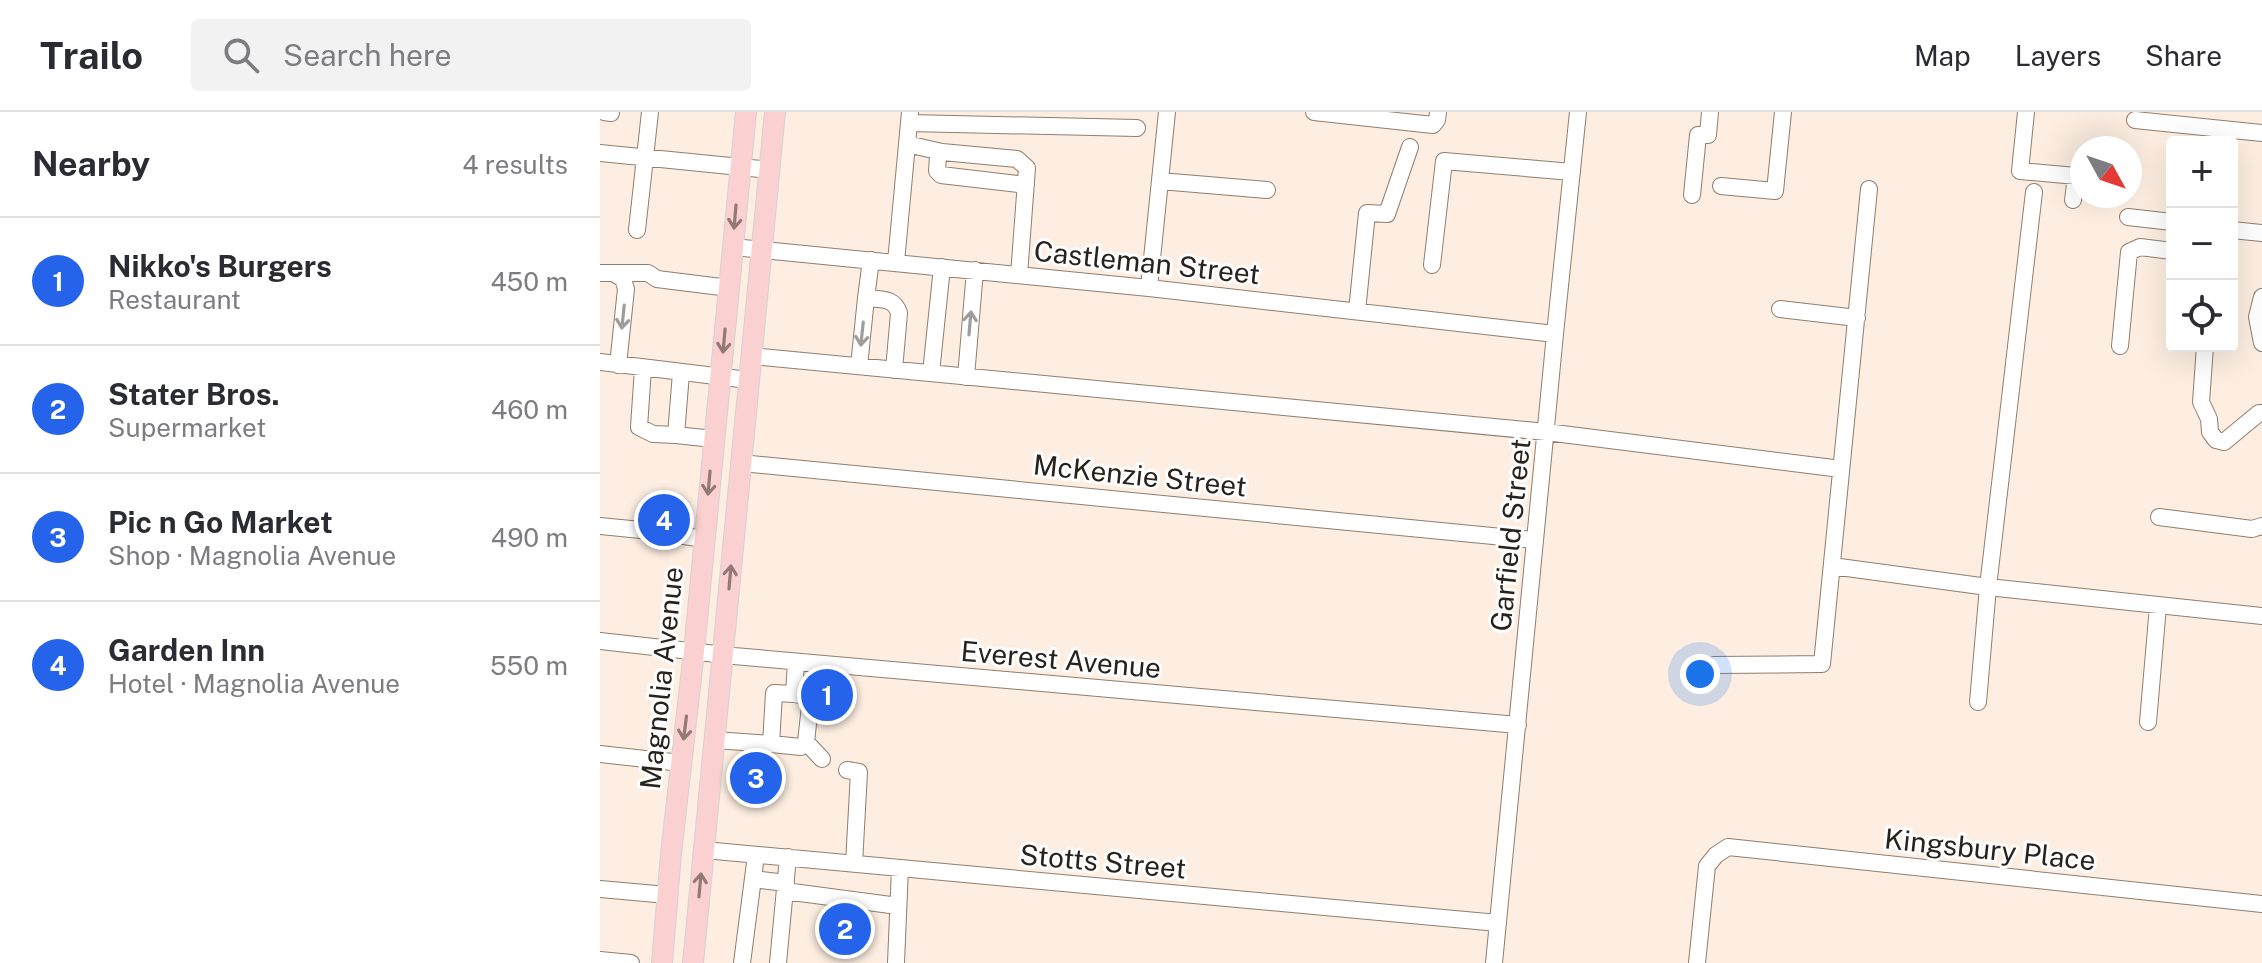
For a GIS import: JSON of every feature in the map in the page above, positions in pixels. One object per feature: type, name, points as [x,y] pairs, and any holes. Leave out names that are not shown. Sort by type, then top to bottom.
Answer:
[{"type":"main road","name":"Magnolia Avenue","points":[[662,963],[746,112]]},
{"type":"main road","name":"Magnolia Avenue","points":[[693,963],[775,112]]},
{"type":"street","points":[[637,230],[650,112]]},
{"type":"street","points":[[1149,288],[1167,112]]},
{"type":"street","points":[[1316,113],[1433,125],[1438,112]]},
{"type":"street","name":"Garfield Street","points":[[1494,963],[1578,112]]},
{"type":"street","points":[[1692,195],[1698,135],[1708,135],[1710,112]]},
{"type":"street","points":[[1721,186],[1775,191],[1783,112]]},
{"type":"street","points":[[2026,112],[2020,171],[2070,175]]},
{"type":"street","points":[[896,262],[909,117],[1137,128]]},
{"type":"street","points":[[2135,120],[2262,133]]},
{"type":"street","points":[[907,144],[942,152],[1017,159],[1027,168],[1019,275]]},
{"type":"street","points":[[1357,311],[1367,213],[1387,214],[1410,147]]},
{"type":"street","points":[[942,152],[938,156],[937,171],[941,175],[1026,185]]},
{"type":"street","points":[[600,153],[770,170]]},
{"type":"street","points":[[1432,265],[1444,161],[1572,172]]},
{"type":"street","points":[[1160,181],[1267,190]]},
{"type":"street","points":[[1714,665],[1822,664],[1869,189]]},
{"type":"street","points":[[1978,702],[1988,587],[2034,192]]},
{"type":"street","points":[[2128,217],[2166,221]]},
{"type":"street","points":[[2238,231],[2262,233]]},
{"type":"street","name":"Castleman Street","points":[[733,247],[1149,288],[1555,334]]},
{"type":"street","points":[[2120,346],[2129,252],[2140,247],[2166,250]]},
{"type":"street","points":[[859,366],[871,260]]},
{"type":"street","points":[[931,373],[942,267]]},
{"type":"street","points":[[966,377],[975,270]]},
{"type":"street","points":[[607,273],[648,273],[657,279],[729,288]]},
{"type":"street","points":[[607,273],[623,279],[626,289],[618,365]]},
{"type":"street","points":[[2262,297],[2257,317],[2262,343]]},
{"type":"street","points":[[866,298],[897,305],[894,370]]},
{"type":"street","points":[[1780,309],[1857,318]]},
{"type":"street","points":[[2205,352],[2201,402],[2209,419],[2210,432],[2216,440],[2224,442],[2262,413]]},
{"type":"street","points":[[751,356],[1546,432],[1841,469]]},
{"type":"street","points":[[600,362],[748,380]]},
{"type":"street","points":[[643,368],[639,427],[653,434],[713,439]]},
{"type":"street","points":[[676,435],[681,373]]},
{"type":"street","name":"McKenzie Street","points":[[741,463],[1534,540]]},
{"type":"street","points":[[2159,517],[2252,529],[2262,526]]},
{"type":"street","points":[[600,526],[651,531]]},
{"type":"street","points":[[671,534],[704,539]]},
{"type":"street","points":[[1832,566],[1988,587],[2262,616]]},
{"type":"street","points":[[2148,722],[2158,606]]},
{"type":"street","name":"Everest Avenue","points":[[600,641],[796,662],[1518,725]]},
{"type":"street","points":[[794,694],[796,662]]},
{"type":"street","points":[[715,740],[801,747],[806,742],[811,697],[774,693],[771,744]]},
{"type":"street","points":[[806,742],[822,759]]},
{"type":"street","points":[[600,754],[681,763]]},
{"type":"street","points":[[847,770],[859,772],[854,864]]},
{"type":"street","name":"Kingsbury Place","points":[[1697,963],[1707,866],[1728,847],[2262,904]]},
{"type":"street","name":"Stotts Street","points":[[704,850],[1498,923]]},
{"type":"street","points":[[742,963],[756,855]]},
{"type":"street","points":[[778,963],[788,857]]},
{"type":"street","points":[[896,963],[900,868]]},
{"type":"street","points":[[753,879],[898,906]]},
{"type":"street","points":[[600,889],[667,895]]},
{"type":"street","points":[[600,960],[631,963]]},
{"type":"place","name":"Garden Inn","points":[[664,520]]},
{"type":"place","name":"Nikko's Burgers","points":[[827,695]]},
{"type":"place","name":"Pic n Go Market","points":[[756,778]]},
{"type":"place","name":"Stater Bros.","points":[[845,929]]}]
